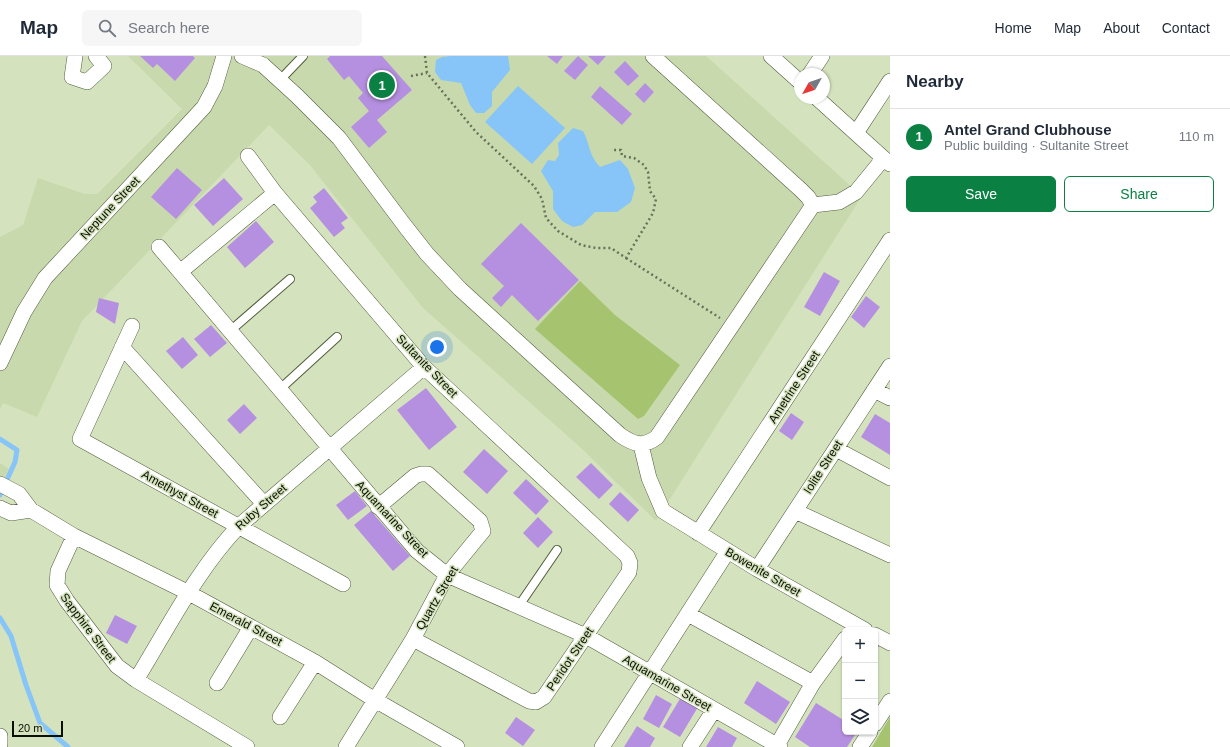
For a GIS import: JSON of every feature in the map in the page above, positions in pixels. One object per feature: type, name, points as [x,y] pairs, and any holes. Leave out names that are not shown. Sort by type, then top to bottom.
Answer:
[{"type":"street","points":[[74,56],[72,77],[87,82],[104,66],[96,56]]},
{"type":"street","name":"Neptune Street","points":[[0,364],[24,312],[45,278],[204,107],[215,86],[224,56]]},
{"type":"street","points":[[653,56],[801,190],[808,197],[812,205]]},
{"type":"street","points":[[771,56],[794,77]]},
{"type":"street","points":[[814,68],[822,56]]},
{"type":"street","points":[[252,58],[280,80],[339,138],[427,254],[460,289],[620,434],[630,442],[641,445],[651,442],[657,437],[812,205]]},
{"type":"street","points":[[856,133],[890,80]]},
{"type":"street","points":[[812,205],[839,202],[856,192],[887,161],[824,104]]},
{"type":"street","name":"Sultanite Street","points":[[248,156],[275,193],[424,367],[627,556]]},
{"type":"street","points":[[180,272],[275,193]]},
{"type":"street","name":"Ametrine Street","points":[[698,533],[889,241]]},
{"type":"street","name":"Aquamarine Street","points":[[159,248],[417,551],[447,574],[518,607],[586,636],[778,746]]},
{"type":"street","points":[[132,326],[122,346],[264,504]]},
{"type":"street","name":"Amethyst Street","points":[[122,346],[80,439],[343,584]]},
{"type":"street","name":"Iolite Street","points":[[757,569],[890,366]]},
{"type":"street","name":"Ruby Street","points":[[136,680],[189,593],[225,541],[239,526],[264,504],[424,367]]},
{"type":"street","points":[[874,390],[890,398]]},
{"type":"street","name":"Bowenite Street","points":[[641,445],[649,478],[663,511],[855,627]]},
{"type":"street","points":[[836,449],[890,478]]},
{"type":"street","name":"Quartz Street","points":[[346,747],[413,639],[447,574],[483,531],[480,520],[428,474],[415,476],[378,507]]},
{"type":"street","name":"Emerald Street","points":[[0,484],[19,494],[31,510],[74,536],[189,593],[315,662],[375,700],[433,742],[457,747]]},
{"type":"street","points":[[0,508],[11,513],[31,510]]},
{"type":"street","points":[[795,511],[890,555]]},
{"type":"street","name":"Sapphire Street","points":[[74,536],[58,571],[57,585],[67,601],[117,666],[136,680],[247,747]]},
{"type":"street","points":[[602,747],[728,551]]},
{"type":"street","name":"Peridot Street","points":[[413,639],[529,701],[536,702],[544,697],[629,572],[630,563],[627,556]]},
{"type":"street","points":[[688,614],[813,683]]},
{"type":"street","points":[[217,683],[251,626]]},
{"type":"street","points":[[878,637],[890,643]]},
{"type":"street","points":[[778,746],[813,683],[842,643]]},
{"type":"street","points":[[280,716],[315,662]]},
{"type":"street","points":[[878,719],[890,701]]},
{"type":"street","points":[[690,747],[714,710]]},
{"type":"street","points":[[860,747],[868,735]]},
{"type":"street","points":[[0,736],[0,744]]},
{"type":"lane","points":[[280,80],[303,56]]},
{"type":"lane","points":[[230,331],[290,279]]},
{"type":"lane","points":[[280,390],[337,337]]},
{"type":"lane","points":[[518,607],[557,550]]},
{"type":"path","points":[[423,56],[427,72],[476,132],[534,186],[542,199],[546,218],[558,231],[581,245],[596,248],[612,248],[732,326]]},
{"type":"path","points":[[410,76],[427,72]]},
{"type":"path","points":[[612,149],[621,150],[622,156],[634,158],[644,165],[648,172],[650,191],[656,199],[653,213],[626,258]]},
{"type":"path","points":[[618,150],[619,154]]},
{"type":"shaded area","points":[[128,56],[706,56],[862,196],[656,521],[580,447],[423,308],[309,164],[269,125],[82,321],[37,417],[3,403],[0,409],[0,237],[23,225],[38,178],[85,194],[97,194],[182,109]]},
{"type":"shaded area","points":[[0,463],[9,469],[0,486]]},
{"type":"green space","points":[[580,281],[615,315],[680,365],[644,416],[638,419],[535,329]]},
{"type":"green space","points":[[890,717],[890,747],[872,747]]},
{"type":"water","points":[[508,56],[510,70],[492,92],[492,106],[484,113],[476,113],[470,105],[461,83],[441,80],[435,72],[436,60],[442,57]]},
{"type":"water","points":[[518,86],[565,128],[532,164],[485,122]]},
{"type":"water","points":[[573,128],[583,131],[594,159],[600,167],[620,160],[628,169],[635,188],[631,202],[617,212],[595,212],[582,225],[573,227],[562,221],[553,209],[553,191],[541,171],[548,160],[555,161],[559,155],[558,143]]},
{"type":"building","points":[[140,56],[193,56],[195,58],[175,81],[157,64],[153,68]]},
{"type":"building","points":[[330,56],[382,56],[412,90],[377,120],[387,132],[369,148],[351,127],[369,111],[358,98],[363,93],[349,76],[344,80],[327,59]]},
{"type":"building","points":[[547,56],[563,56],[557,64]]},
{"type":"building","points":[[578,56],[588,65],[575,80],[564,71]]},
{"type":"building","points":[[588,56],[606,56],[598,65]]},
{"type":"building","points":[[625,61],[639,76],[628,86],[614,72]]},
{"type":"building","points":[[645,83],[654,92],[644,103],[635,94]]},
{"type":"building","points":[[600,86],[632,114],[622,125],[591,97]]},
{"type":"building","points":[[177,168],[202,190],[176,219],[151,197]]},
{"type":"building","points":[[224,178],[243,199],[213,226],[194,205]]},
{"type":"building","points":[[324,188],[348,218],[341,223],[345,228],[334,237],[310,208],[317,202],[313,197]]},
{"type":"building","points":[[256,221],[274,242],[245,268],[227,247]]},
{"type":"building","points":[[521,223],[579,280],[538,321],[512,295],[501,307],[492,298],[504,286],[481,264]]},
{"type":"building","points":[[824,272],[840,281],[820,316],[804,307]]},
{"type":"building","points":[[866,296],[880,307],[864,328],[851,317]]},
{"type":"building","points":[[99,298],[119,303],[115,324],[96,312]]},
{"type":"building","points":[[211,325],[227,343],[210,357],[194,339]]},
{"type":"building","points":[[183,337],[198,355],[182,369],[166,351]]},
{"type":"building","points":[[426,388],[457,427],[429,450],[397,410]]},
{"type":"building","points":[[244,404],[257,418],[240,434],[227,420]]},
{"type":"building","points":[[791,413],[804,422],[792,440],[779,431]]},
{"type":"building","points":[[875,414],[890,423],[890,455],[861,437]]},
{"type":"building","points":[[484,449],[508,471],[487,494],[463,472]]},
{"type":"building","points":[[591,463],[613,485],[599,499],[576,477]]},
{"type":"building","points":[[526,479],[549,501],[536,515],[513,493]]},
{"type":"building","points":[[355,491],[367,506],[348,520],[336,505]]},
{"type":"building","points":[[620,492],[639,510],[628,522],[609,504]]},
{"type":"building","points":[[371,511],[410,556],[393,571],[354,525]]},
{"type":"building","points":[[538,517],[553,532],[538,548],[523,533]]},
{"type":"building","points":[[115,615],[137,626],[127,644],[106,633]]},
{"type":"building","points":[[757,681],[790,702],[776,724],[744,703]]},
{"type":"building","points":[[656,695],[672,704],[659,728],[643,719]]},
{"type":"building","points":[[681,697],[698,707],[680,737],[663,727]]},
{"type":"building","points":[[816,703],[842,719],[842,735],[855,735],[847,747],[810,747],[795,737]]},
{"type":"building","points":[[516,717],[535,730],[523,746],[505,733]]},
{"type":"building","points":[[637,726],[655,738],[650,747],[624,747]]},
{"type":"building","points":[[718,727],[737,738],[732,747],[706,747]]},
{"type":"waterway","points":[[0,439],[17,450],[15,462],[0,495]]},
{"type":"waterway","points":[[0,618],[11,636],[26,685],[40,723],[68,747]]},
{"type":"place","name":"Antel Grand Clubhouse","points":[[382,85]]}]
